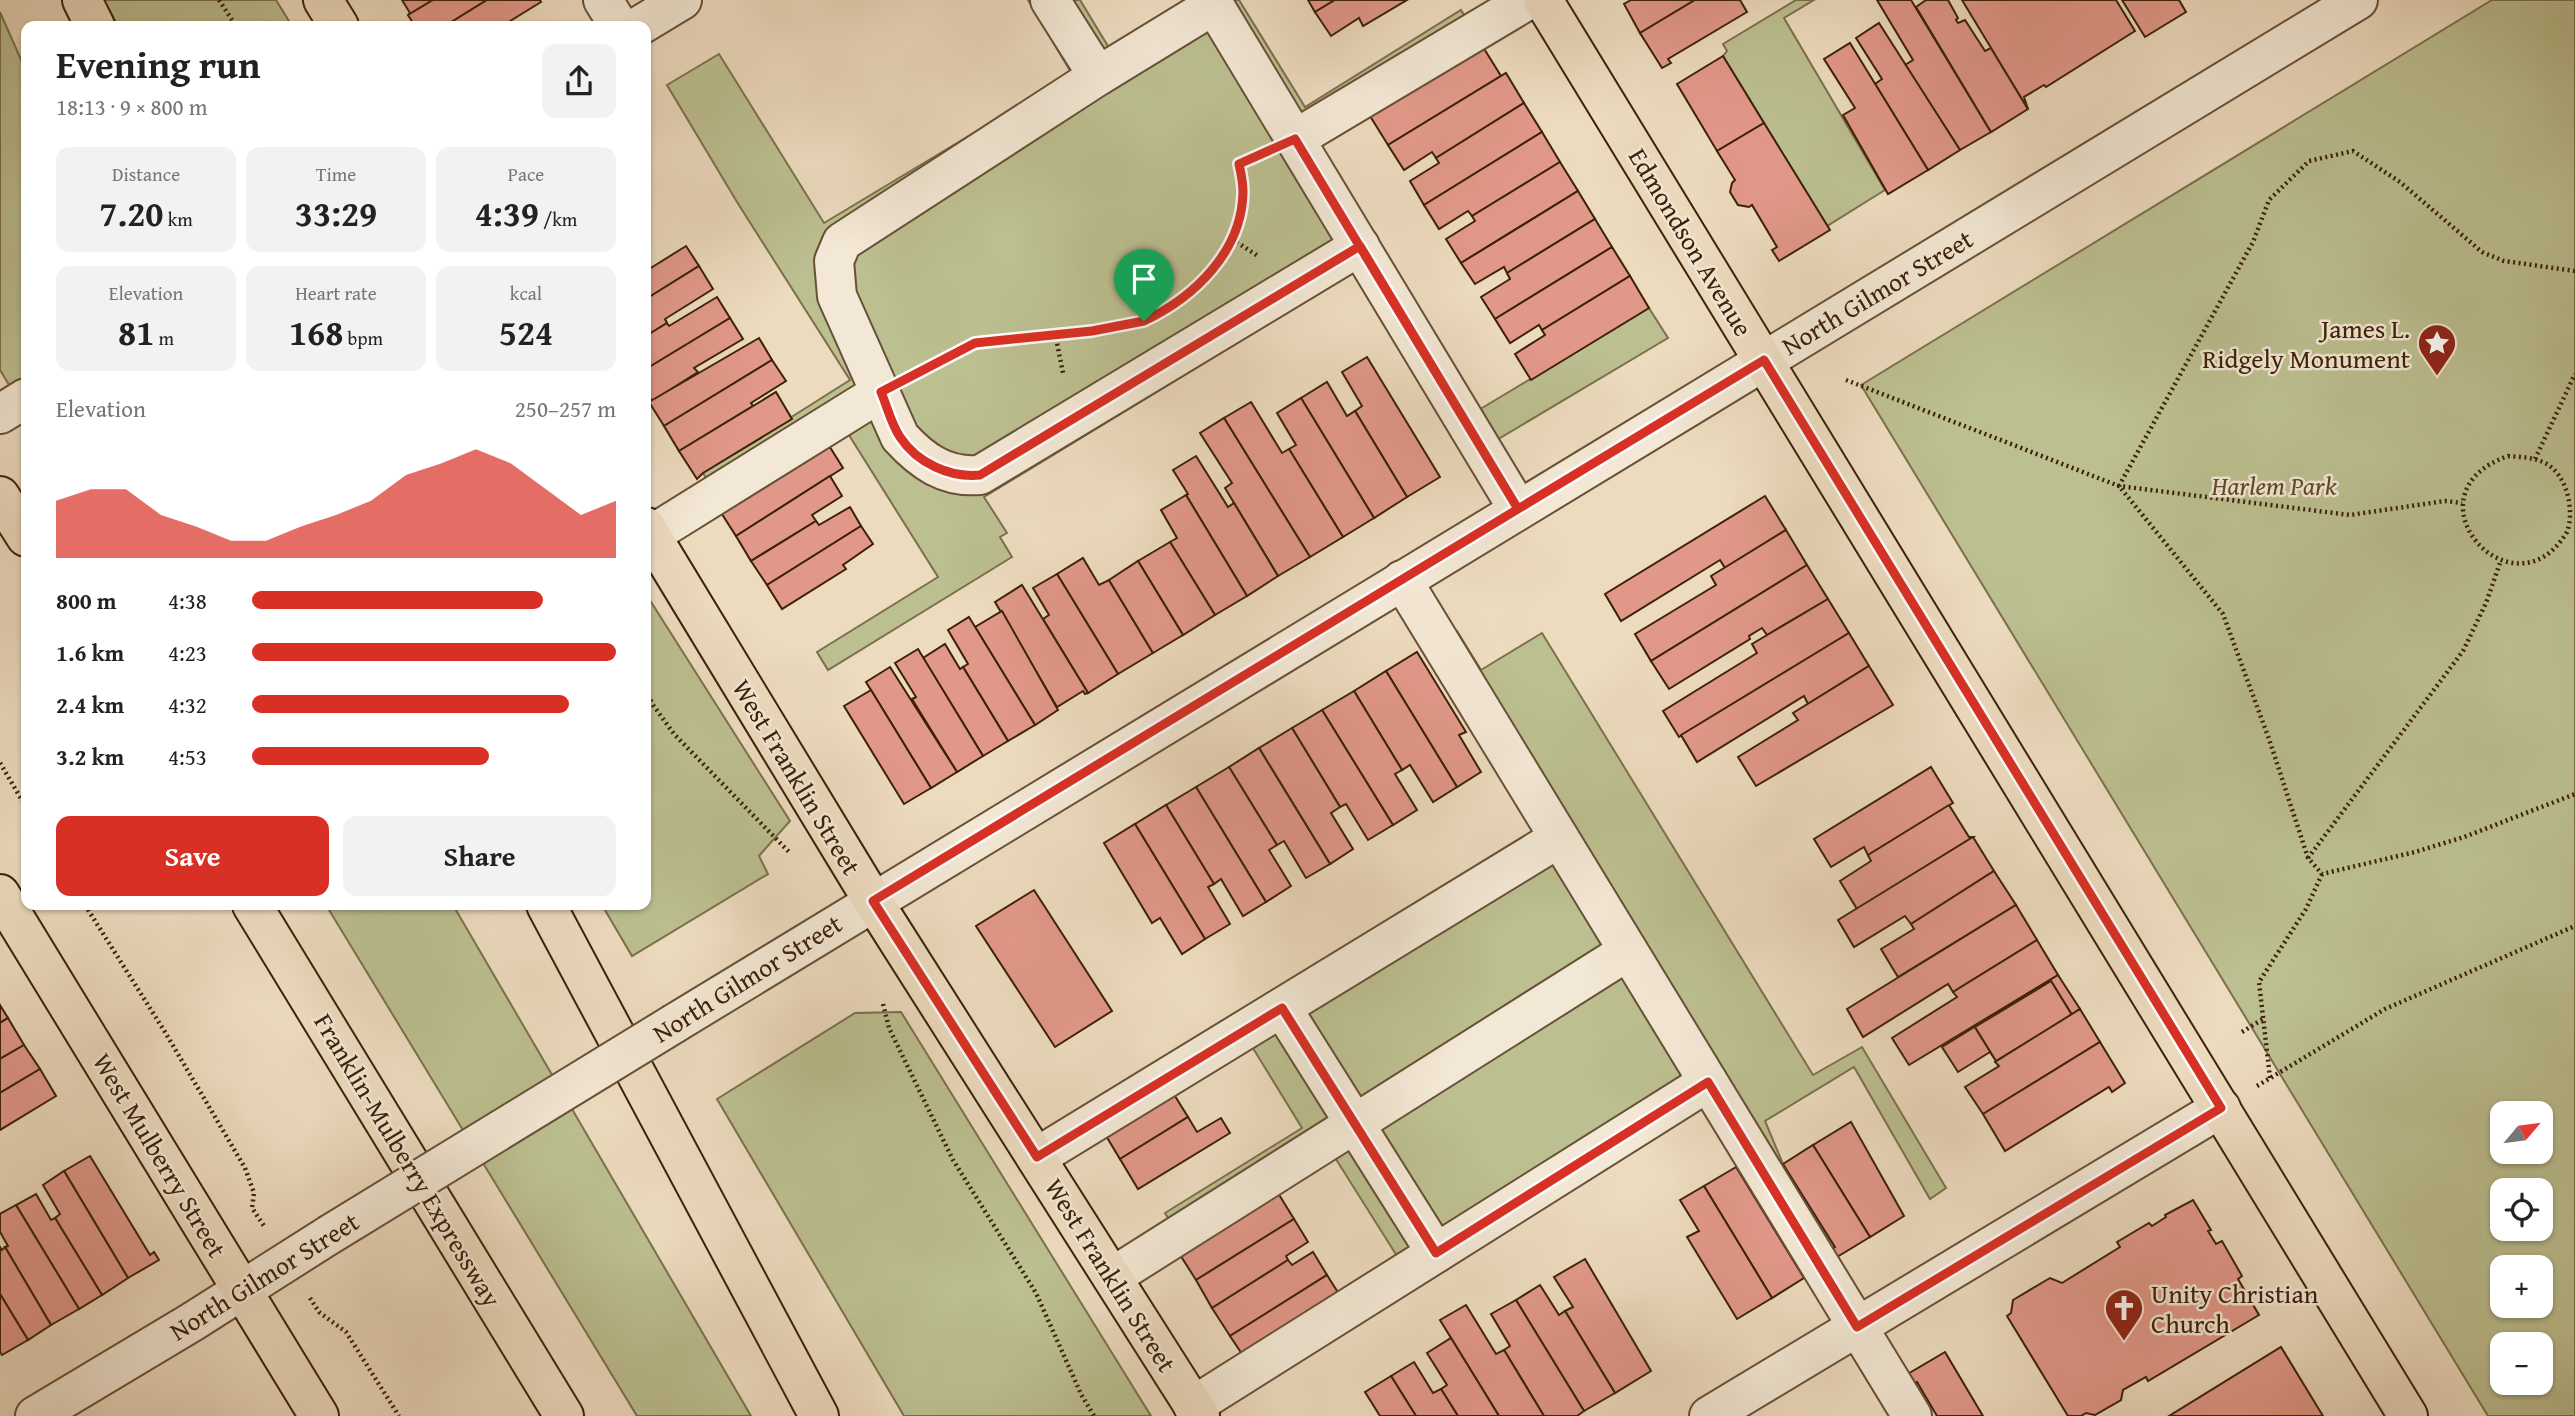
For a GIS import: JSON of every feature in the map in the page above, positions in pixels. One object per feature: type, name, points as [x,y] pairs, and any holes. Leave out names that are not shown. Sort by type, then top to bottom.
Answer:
[{"type":"main road","points":[[82,0],[92,21]]},
{"type":"main road","points":[[323,0],[336,21]]},
{"type":"main road","name":"Edmondson Avenue","points":[[1544,0],[2409,1416]]},
{"type":"main road","points":[[0,496],[21,529]]},
{"type":"main road","name":"West Franklin Street","points":[[651,536],[873,901],[1197,1411]]},
{"type":"main road","name":"Franklin-Mulberry Expressway","points":[[255,910],[564,1416]]},
{"type":"main road","points":[[549,910],[819,1416]]},
{"type":"main road","name":"West Mulberry Street","points":[[5,912],[319,1416]]},
{"type":"street","points":[[603,0],[616,21]]},
{"type":"street","points":[[647,21],[682,0]]},
{"type":"street","points":[[1050,0],[1098,76]]},
{"type":"street","points":[[1295,139],[1528,0]]},
{"type":"street","name":"North Gilmor Street","points":[[35,1416],[192,1322],[241,1289],[873,901],[2358,0]]},
{"type":"street","points":[[1360,246],[980,475],[962,477],[934,467],[900,437],[837,296],[834,261],[842,242],[1213,2],[1295,139],[1360,246],[1518,509]]},
{"type":"street","points":[[651,529],[881,392]]},
{"type":"street","points":[[0,414],[21,401]]},
{"type":"street","points":[[1402,580],[1912,1416]]},
{"type":"street","points":[[1037,1157],[1559,838]]},
{"type":"street","points":[[1112,1277],[1628,951]]},
{"type":"street","points":[[1282,1008],[1436,1253]]},
{"type":"street","points":[[1197,1411],[1436,1253],[1708,1082]]},
{"type":"street","points":[[1709,1416],[2221,1108]]},
{"type":"path","points":[[219,0],[233,21]]},
{"type":"path","points":[[1184,297],[1216,265],[1232,239],[1239,221],[1243,190],[1239,164],[1295,139]]},
{"type":"path","points":[[2119,486],[2155,425],[2253,242],[2269,200],[2309,161],[2353,151],[2400,182],[2482,252],[2504,261],[2575,271]]},
{"type":"path","points":[[881,392],[975,343],[1092,331],[1144,321],[1155,316]]},
{"type":"path","points":[[2535,459],[2575,374]]},
{"type":"path","points":[[1846,380],[2119,486],[2350,516],[2445,501],[2462,503]]},
{"type":"path","points":[[2508,456],[2535,459],[2548,464],[2563,480],[2571,501],[2574,522],[2548,554],[2530,562],[2511,563],[2493,557],[2478,546],[2468,529],[2462,503],[2475,475],[2490,462],[2508,456]]},
{"type":"path","points":[[2119,486],[2223,614],[2269,739],[2308,858],[2322,874]]},
{"type":"path","points":[[2308,858],[2463,651],[2486,603],[2501,560]]},
{"type":"path","points":[[651,701],[674,734],[795,858]]},
{"type":"path","points":[[0,763],[21,799]]},
{"type":"path","points":[[2322,874],[2439,844],[2575,794]]},
{"type":"path","points":[[2270,1078],[2259,982],[2306,909],[2322,874]]},
{"type":"path","points":[[88,910],[165,1032],[245,1168],[254,1192],[252,1208]]},
{"type":"path","points":[[2221,1108],[2385,1009],[2575,926]]},
{"type":"path","points":[[882,1001],[889,1028],[953,1160],[1036,1293],[1081,1394],[1094,1416]]},
{"type":"path","points":[[2242,1032],[2263,1019]]},
{"type":"path","points":[[319,1312],[346,1332],[400,1416]]},
{"type":"green space","points":[[104,0],[276,0],[289,21],[115,21]]},
{"type":"green space","points":[[1028,0],[1080,0],[1111,51],[1194,0],[1239,0],[1305,107],[1461,10],[1483,47],[1316,148],[1477,411],[1649,308],[1668,338],[1495,441],[1362,267],[984,497],[1007,533],[1000,537],[1012,557],[828,670],[817,652],[938,577],[847,432],[725,508],[703,473],[850,380],[737,202],[667,85],[719,54],[824,223],[1072,74]]},
{"type":"green space","points":[[1796,0],[1814,0],[1784,18],[1885,190],[1827,226],[1723,56],[1727,51],[1723,44]]},
{"type":"green space","name":"Harlem Park","points":[[2492,0],[2575,0],[2575,1416],[2488,1416],[1861,385]]},
{"type":"green space","points":[[0,12],[21,60],[21,405],[0,370]]},
{"type":"green space","points":[[651,602],[790,821],[759,856],[768,874],[632,956],[605,910],[651,910]]},
{"type":"green space","points":[[1457,631],[1481,670],[1542,633],[1813,1075],[1862,1047],[1946,1188],[1930,1199],[1854,1067],[1765,1121],[1783,1164],[1835,1247],[1837,1257],[1804,1278],[1701,1106],[1402,1264],[1334,1156],[1185,1246],[1165,1213],[1302,1128],[1248,1040],[1537,835],[1425,648]]},
{"type":"green space","points":[[329,910],[456,910],[751,1416],[637,1416]]},
{"type":"green space","points":[[901,1012],[1151,1416],[904,1416],[717,1099],[855,1013]]},
{"type":"building","points":[[402,0],[433,0],[408,15],[410,13]]},
{"type":"building","points":[[433,0],[487,0],[453,21],[412,21],[408,15]]},
{"type":"building","points":[[487,0],[541,2],[510,21],[453,21]]},
{"type":"building","points":[[1308,0],[1335,0],[1315,12]]},
{"type":"building","points":[[1335,0],[1407,0],[1363,26],[1359,18],[1331,36],[1315,12]]},
{"type":"building","points":[[1631,0],[1695,0],[1640,33],[1624,4]]},
{"type":"building","points":[[1695,0],[1740,0],[1747,12],[1668,59],[1671,63],[1662,68],[1640,33]]},
{"type":"building","points":[[1877,0],[1911,0],[1991,132],[1960,150],[1905,65],[1913,60]]},
{"type":"building","points":[[1926,0],[1948,0],[1958,23],[1965,20],[1985,51],[1991,48],[2028,109],[1991,132],[1916,7]]},
{"type":"building","points":[[1962,0],[2116,0],[2135,31],[2046,87],[2044,85],[2024,97],[2028,109]]},
{"type":"building","points":[[2122,0],[2179,0],[2186,12],[2145,37]]},
{"type":"building","points":[[1879,23],[1960,150],[1928,170],[1875,84],[1882,79],[1856,38]]},
{"type":"building","points":[[1850,43],[1928,170],[1888,194],[1843,115],[1855,108],[1824,59]]},
{"type":"building","points":[[1483,47],[1501,76],[1388,145],[1370,116]]},
{"type":"building","points":[[1723,56],[1764,123],[1717,151],[1677,84]]},
{"type":"building","points":[[1506,73],[1524,103],[1436,158],[1432,152],[1404,170],[1388,145]]},
{"type":"building","points":[[1524,103],[1542,132],[1424,205],[1410,181],[1439,163],[1436,158]]},
{"type":"building","points":[[1764,123],[1830,230],[1779,261],[1772,250],[1777,247],[1752,205],[1738,205],[1730,192],[1735,180],[1717,151]]},
{"type":"building","points":[[1542,132],[1560,162],[1472,216],[1468,211],[1439,229],[1424,205]]},
{"type":"building","points":[[1560,162],[1578,191],[1461,263],[1446,239],[1475,221],[1472,216]]},
{"type":"building","points":[[1578,191],[1595,219],[1507,273],[1504,267],[1475,284],[1461,263]]},
{"type":"building","points":[[1595,219],[1612,247],[1495,319],[1481,297],[1510,279],[1507,273]]},
{"type":"building","points":[[686,246],[699,266],[651,296],[651,268]]},
{"type":"building","points":[[1612,247],[1630,276],[1542,330],[1539,325],[1510,343],[1495,319]]},
{"type":"building","points":[[699,266],[713,289],[665,319],[667,323],[651,333],[651,296]]},
{"type":"building","points":[[1630,276],[1649,308],[1531,380],[1515,354],[1545,335],[1542,330]]},
{"type":"building","points":[[717,297],[730,318],[651,366],[651,333],[667,323],[669,326]]},
{"type":"building","points":[[730,318],[743,339],[694,368],[698,372],[652,401],[651,366]]},
{"type":"building","points":[[759,338],[772,360],[664,426],[651,401]]},
{"type":"building","points":[[1367,357],[1440,477],[1407,497],[1355,411],[1362,406],[1342,372]]},
{"type":"building","points":[[772,360],[786,381],[751,403],[753,406],[679,451],[664,426]]},
{"type":"building","points":[[1327,382],[1347,416],[1355,411],[1407,497],[1374,518],[1301,398]]},
{"type":"building","points":[[776,392],[792,419],[697,479],[679,451]]},
{"type":"building","points":[[1301,398],[1374,518],[1343,537],[1289,449],[1296,445],[1277,413]]},
{"type":"building","points":[[1251,402],[1282,453],[1289,449],[1343,537],[1310,557],[1224,418]]},
{"type":"building","points":[[1224,418],[1310,557],[1278,576],[1225,488],[1232,483],[1200,433]]},
{"type":"building","points":[[828,444],[843,468],[736,536],[720,511]]},
{"type":"building","points":[[1196,456],[1228,507],[1234,503],[1278,576],[1247,596],[1173,470]]},
{"type":"building","points":[[830,476],[842,496],[812,515],[816,521],[751,561],[736,536]]},
{"type":"building","points":[[1186,495],[1247,596],[1215,615],[1170,542],[1177,538],[1161,510]]},
{"type":"building","points":[[1765,496],[1786,530],[1725,568],[1720,560],[1621,621],[1605,594]]},
{"type":"building","points":[[850,507],[861,526],[767,585],[751,561],[816,521],[819,525]]},
{"type":"building","points":[[861,526],[873,544],[843,565],[846,569],[782,609],[767,585]]},
{"type":"building","points":[[1786,530],[1807,565],[1651,661],[1635,634],[1716,585],[1711,576]]},
{"type":"building","points":[[1170,542],[1215,615],[1183,635],[1138,561]]},
{"type":"building","points":[[1083,558],[1099,585],[1109,580],[1153,653],[1118,674],[1057,574]]},
{"type":"building","points":[[1138,561],[1183,635],[1153,653],[1109,580]]},
{"type":"building","points":[[1807,565],[1828,599],[1767,635],[1762,628],[1749,636],[1750,639],[1669,689],[1651,661]]},
{"type":"building","points":[[1057,574],[1118,674],[1088,693],[1043,619],[1049,615],[1033,588]]},
{"type":"building","points":[[1022,585],[1088,693],[1083,691],[1057,707],[995,602]]},
{"type":"building","points":[[1828,599],[1849,633],[1679,737],[1663,711],[1757,653],[1752,644]]},
{"type":"building","points":[[1002,611],[1058,710],[1035,725],[975,627]]},
{"type":"building","points":[[969,617],[1035,725],[1008,741],[963,667],[968,664],[948,630]]},
{"type":"building","points":[[1849,633],[1869,666],[1808,704],[1804,696],[1697,762],[1681,735]]},
{"type":"building","points":[[945,644],[960,669],[963,667],[1008,741],[983,756],[923,658]]},
{"type":"building","points":[[918,649],[983,756],[957,772],[912,699],[916,697],[895,663]]},
{"type":"building","points":[[1417,652],[1466,732],[1459,735],[1481,772],[1457,787],[1386,671]]},
{"type":"building","points":[[1869,666],[1893,705],[1756,786],[1738,757],[1798,720],[1793,713]]},
{"type":"building","points":[[890,667],[957,772],[931,788],[866,682]]},
{"type":"building","points":[[1386,671],[1457,787],[1433,802],[1410,765],[1402,770],[1354,691]]},
{"type":"building","points":[[871,690],[931,788],[904,804],[844,706]]},
{"type":"building","points":[[1354,691],[1402,770],[1395,774],[1417,810],[1393,825],[1322,710]]},
{"type":"building","points":[[1322,710],[1393,825],[1368,840],[1346,804],[1340,807],[1292,728]]},
{"type":"building","points":[[1292,728],[1340,807],[1331,813],[1353,849],[1330,864],[1259,748]]},
{"type":"building","points":[[1259,748],[1330,864],[1306,878],[1284,841],[1277,845],[1229,767]]},
{"type":"building","points":[[1229,767],[1277,845],[1269,850],[1291,886],[1266,902],[1196,787]]},
{"type":"building","points":[[1931,767],[1953,803],[1868,855],[1864,847],[1831,867],[1814,839]]},
{"type":"building","points":[[1196,787],[1266,902],[1243,916],[1221,879],[1214,884],[1166,805]]},
{"type":"building","points":[[1166,805],[1214,884],[1208,887],[1230,924],[1205,939],[1135,824]]},
{"type":"building","points":[[1949,805],[1969,837],[1973,837],[1857,909],[1840,881],[1871,861],[1868,855]]},
{"type":"building","points":[[1135,824],[1205,939],[1182,954],[1160,918],[1152,923],[1104,843]]},
{"type":"building","points":[[1973,837],[1994,871],[1911,924],[1905,916],[1854,947],[1838,920]]},
{"type":"building","points":[[1994,871],[2016,905],[1898,977],[1881,949],[1914,929],[1911,924]]},
{"type":"building","points":[[1034,890],[1112,1011],[1055,1047],[976,926]]},
{"type":"building","points":[[2016,905],[2037,940],[1953,992],[1948,984],[1863,1037],[1847,1009]]},
{"type":"building","points":[[2037,940],[2058,975],[1909,1065],[1892,1038],[1957,997],[1953,992]]},
{"type":"building","points":[[2058,975],[2080,1009],[2072,1015],[2051,981],[1975,1027],[1996,1061],[1990,1052],[1958,1072],[1942,1047]]},
{"type":"building","points":[[2051,981],[2072,1015],[1996,1061],[1975,1027]]},
{"type":"building","points":[[0,1005],[8,1018],[0,1023]]},
{"type":"building","points":[[2080,1009],[2100,1042],[1983,1114],[1965,1087],[1999,1066],[1995,1062]]},
{"type":"building","points":[[8,1018],[24,1045],[0,1059],[0,1023]]},
{"type":"building","points":[[2100,1042],[2125,1083],[2112,1092],[2109,1087],[2005,1151],[1983,1114]]},
{"type":"building","points":[[24,1045],[40,1069],[0,1093],[0,1059]]},
{"type":"building","points":[[40,1069],[56,1096],[0,1130],[0,1093]]},
{"type":"building","points":[[1170,1088],[1188,1117],[1120,1159],[1100,1126]]},
{"type":"building","points":[[1188,1117],[1197,1132],[1221,1118],[1230,1133],[1138,1189],[1120,1159]]},
{"type":"building","points":[[1851,1122],[1904,1216],[1870,1237],[1813,1145]]},
{"type":"building","points":[[1813,1145],[1870,1237],[1837,1257],[1831,1249],[1835,1247],[1783,1164]]},
{"type":"building","points":[[90,1156],[150,1255],[154,1252],[159,1260],[128,1278],[64,1171]]},
{"type":"building","points":[[1736,1167],[1804,1278],[1772,1298],[1704,1186]]},
{"type":"building","points":[[64,1171],[128,1278],[102,1295],[55,1218],[60,1214],[43,1185]]},
{"type":"building","points":[[1704,1186],[1772,1298],[1737,1319],[1687,1237],[1699,1231],[1680,1200]]},
{"type":"building","points":[[1278,1193],[1294,1219],[1196,1280],[1177,1250]]},
{"type":"building","points":[[36,1194],[51,1220],[55,1218],[102,1295],[79,1309],[16,1205]]},
{"type":"building","points":[[2193,1200],[2216,1244],[2222,1241],[2242,1276],[2238,1279],[2259,1315],[2148,1381],[2146,1377],[2123,1390],[2121,1400],[2095,1415],[2086,1413],[2081,1416],[2068,1416],[2007,1316],[2011,1313],[2013,1300],[2050,1278],[2062,1283],[2120,1247],[2117,1242],[2149,1223],[2152,1226],[2166,1217],[2165,1215]]},
{"type":"building","points":[[16,1205],[79,1309],[51,1325],[5,1247],[8,1246],[0,1232],[0,1214]]},
{"type":"building","points":[[1294,1219],[1308,1242],[1286,1256],[1288,1260],[1212,1308],[1196,1280]]},
{"type":"building","points":[[0,1247],[2,1250],[5,1247],[51,1325],[28,1340],[0,1294]]},
{"type":"building","points":[[1313,1252],[1327,1275],[1230,1336],[1212,1308],[1288,1260],[1292,1265]]},
{"type":"building","points":[[1585,1259],[1651,1371],[1615,1393],[1565,1311],[1573,1307],[1554,1277]]},
{"type":"building","points":[[1327,1275],[1344,1302],[1248,1363],[1230,1336]]},
{"type":"building","points":[[1540,1285],[1559,1315],[1565,1311],[1615,1393],[1584,1411],[1516,1300]]},
{"type":"building","points":[[0,1294],[28,1340],[2,1355],[0,1352]]},
{"type":"building","points":[[1516,1300],[1584,1411],[1577,1416],[1544,1416],[1504,1350],[1510,1346],[1491,1314]]},
{"type":"building","points":[[1466,1305],[1496,1354],[1504,1350],[1544,1416],[1499,1416],[1440,1320]]},
{"type":"building","points":[[1451,1338],[1499,1416],[1458,1416],[1441,1389],[1447,1385],[1427,1353]]},
{"type":"building","points":[[2281,1347],[2323,1416],[2169,1416]]},
{"type":"building","points":[[1945,1352],[1983,1416],[1937,1416],[1917,1382],[1912,1384],[1906,1375]]},
{"type":"building","points":[[1414,1362],[1433,1393],[1441,1389],[1458,1416],[1416,1416],[1391,1376]]},
{"type":"building","points":[[1391,1376],[1416,1416],[1380,1416],[1365,1392]]},
{"type":"place","name":"James L. Ridgely Monument","points":[[2437,377]]},
{"type":"place","name":"Unity Christian Church","points":[[2124,1342]]},
{"type":"route","points":[[1144,321],[1092,331],[1041,334],[975,343],[881,392],[900,437],[915,453],[934,467],[962,477],[980,475],[1080,416],[1360,246],[1518,509],[1764,360],[2221,1108],[1857,1327],[1708,1082],[1436,1253],[1282,1008],[1037,1157],[873,901],[1518,509],[1447,390],[1295,139],[1239,164],[1243,190],[1239,221],[1232,239],[1216,265],[1193,290],[1167,310],[1144,321]]}]
